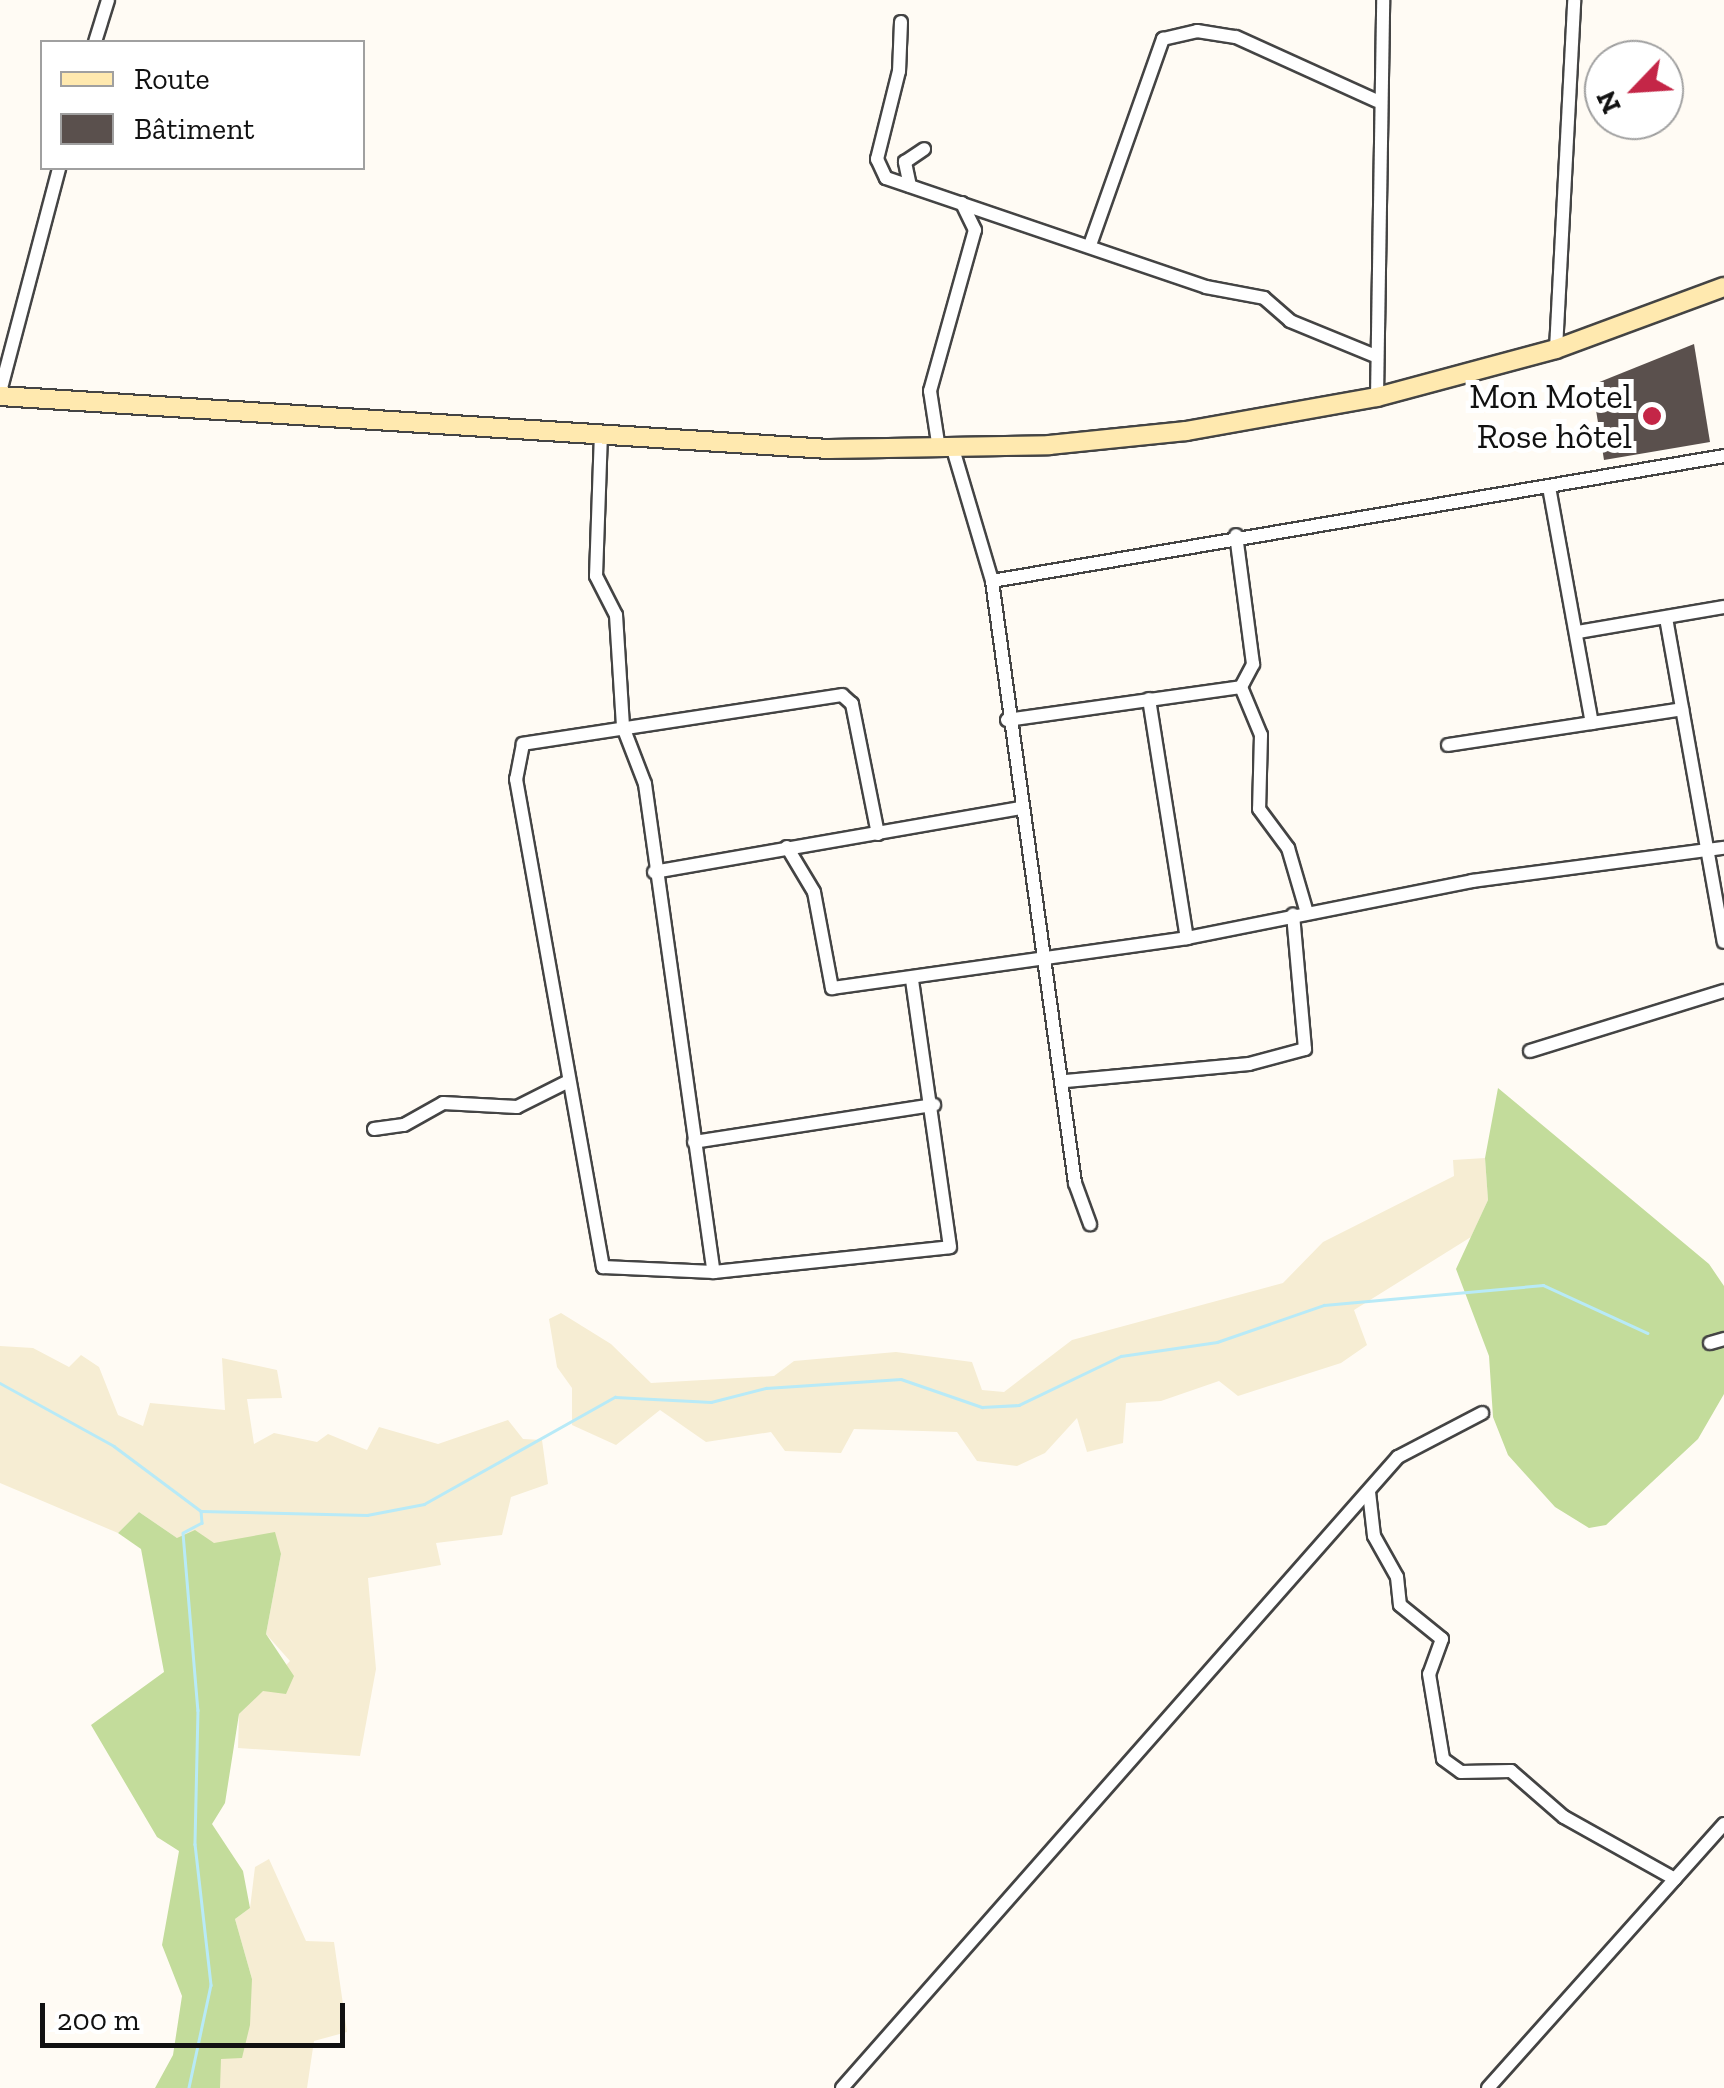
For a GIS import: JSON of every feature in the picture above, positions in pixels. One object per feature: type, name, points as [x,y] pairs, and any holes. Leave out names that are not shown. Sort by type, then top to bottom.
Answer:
[{"type":"main road","points":[[0,394],[601,433],[946,449],[1186,431],[1377,397],[1556,349],[1724,287]]},
{"type":"street","points":[[97,40],[108,0]]},
{"type":"street","points":[[1377,397],[1372,355],[1376,101],[1382,0]]},
{"type":"street","points":[[1556,349],[1574,0]]},
{"type":"street","points":[[901,22],[899,72],[877,159],[886,178],[1206,287],[1264,298],[1290,321],[1372,355]]},
{"type":"street","points":[[1090,245],[1163,39],[1198,31],[1236,36],[1376,101]]},
{"type":"street","points":[[910,186],[905,162],[924,149]]},
{"type":"street","points":[[0,394],[58,170]]},
{"type":"street","points":[[959,200],[975,230],[930,391],[992,581],[1020,808],[1066,1081],[1074,1183],[1090,1224]]},
{"type":"street","points":[[975,230],[1006,217]]},
{"type":"street","points":[[601,433],[593,544],[596,576],[616,615],[623,727],[645,784],[654,872],[714,1272]]},
{"type":"street","points":[[992,581],[1236,535],[1724,456]]},
{"type":"street","points":[[1550,487],[1592,723]]},
{"type":"street","points":[[1066,1081],[1249,1064],[1305,1048],[1300,914],[1288,848],[1260,809],[1261,736],[1241,687],[1253,664],[1236,535]]},
{"type":"street","points":[[1578,632],[1724,607]]},
{"type":"street","points":[[1666,618],[1724,942]]},
{"type":"street","points":[[1007,720],[1241,687]]},
{"type":"street","points":[[878,834],[852,704],[842,695],[523,744],[515,758],[567,1082],[603,1268],[714,1272],[950,1247],[934,1105],[912,979]]},
{"type":"street","points":[[1148,699],[1187,938]]},
{"type":"street","points":[[1448,744],[1682,709]]},
{"type":"street","points":[[654,872],[1020,808]]},
{"type":"street","points":[[787,847],[814,892],[832,988],[912,979],[1043,954],[1187,938],[1300,914],[1724,848]]},
{"type":"street","points":[[1530,1051],[1724,992]]},
{"type":"street","points":[[374,1129],[404,1125],[443,1103],[516,1108],[567,1082]]},
{"type":"street","points":[[694,1142],[934,1105]]},
{"type":"street","points":[[842,2088],[1408,1448],[1482,1413]]},
{"type":"street","points":[[1368,1492],[1374,1536],[1397,1577],[1400,1605],[1442,1640],[1429,1674],[1444,1759],[1461,1772],[1511,1771],[1564,1817],[1675,1878]]},
{"type":"street","points":[[1488,2088],[1724,1824]]},
{"type":"shaded area","points":[[1485,1158],[1488,1200],[1471,1237],[1354,1310],[1367,1345],[1341,1363],[1238,1396],[1219,1381],[1161,1401],[1126,1403],[1123,1443],[1087,1452],[1077,1418],[1045,1453],[1017,1466],[977,1461],[957,1432],[854,1429],[841,1453],[785,1451],[771,1432],[706,1442],[660,1410],[616,1445],[572,1425],[572,1388],[557,1367],[549,1319],[561,1313],[611,1344],[651,1383],[774,1376],[794,1361],[896,1352],[972,1362],[982,1390],[1004,1392],[1072,1340],[1283,1283],[1323,1242],[1454,1176],[1453,1160]]},
{"type":"shaded area","points":[[0,1346],[33,1348],[69,1367],[81,1355],[99,1367],[118,1415],[143,1426],[150,1403],[225,1410],[222,1358],[277,1370],[282,1398],[247,1399],[254,1444],[274,1433],[317,1442],[328,1434],[367,1450],[379,1427],[438,1444],[508,1420],[523,1439],[542,1440],[548,1484],[511,1497],[502,1535],[436,1543],[441,1565],[368,1578],[376,1669],[360,1756],[238,1748],[239,1714],[290,1661],[266,1634],[281,1554],[177,1538],[139,1512],[118,1533],[0,1483]]},
{"type":"shaded area","points":[[269,1859],[306,1941],[334,1942],[347,2032],[314,2041],[307,2088],[220,2088],[217,2069],[252,1979],[235,1919],[250,1908],[255,1867]]},
{"type":"green space","points":[[1498,1088],[1709,1264],[1724,1286],[1724,1394],[1698,1439],[1606,1525],[1589,1528],[1555,1507],[1508,1455],[1493,1417],[1489,1356],[1456,1269],[1488,1200],[1485,1158]]},
{"type":"green space","points":[[139,1512],[177,1538],[195,1530],[214,1543],[275,1532],[281,1554],[266,1634],[294,1676],[286,1694],[263,1691],[239,1714],[225,1803],[212,1824],[243,1871],[250,1908],[235,1919],[252,1979],[250,2025],[242,2058],[221,2059],[220,2088],[155,2088],[173,2055],[182,1996],[162,1945],[179,1851],[157,1837],[91,1725],[164,1672],[141,1549],[118,1533]]},
{"type":"building","name":"Mon Motel Rose hôtel","points":[[1694,344],[1710,442],[1604,460],[1592,385]]},
{"type":"waterway","points":[[201,1511],[367,1515],[424,1504],[615,1397],[711,1402],[766,1388],[901,1379],[982,1407],[1019,1405],[1121,1356],[1217,1342],[1324,1305],[1543,1285],[1648,1333]]},
{"type":"waterway","points":[[0,1383],[114,1446],[201,1511],[202,1523],[183,1533],[198,1710],[195,1844],[211,1985],[189,2088]]},
{"type":"place","name":"Mon Motel Rose hôtel","points":[[1652,416]]}]
